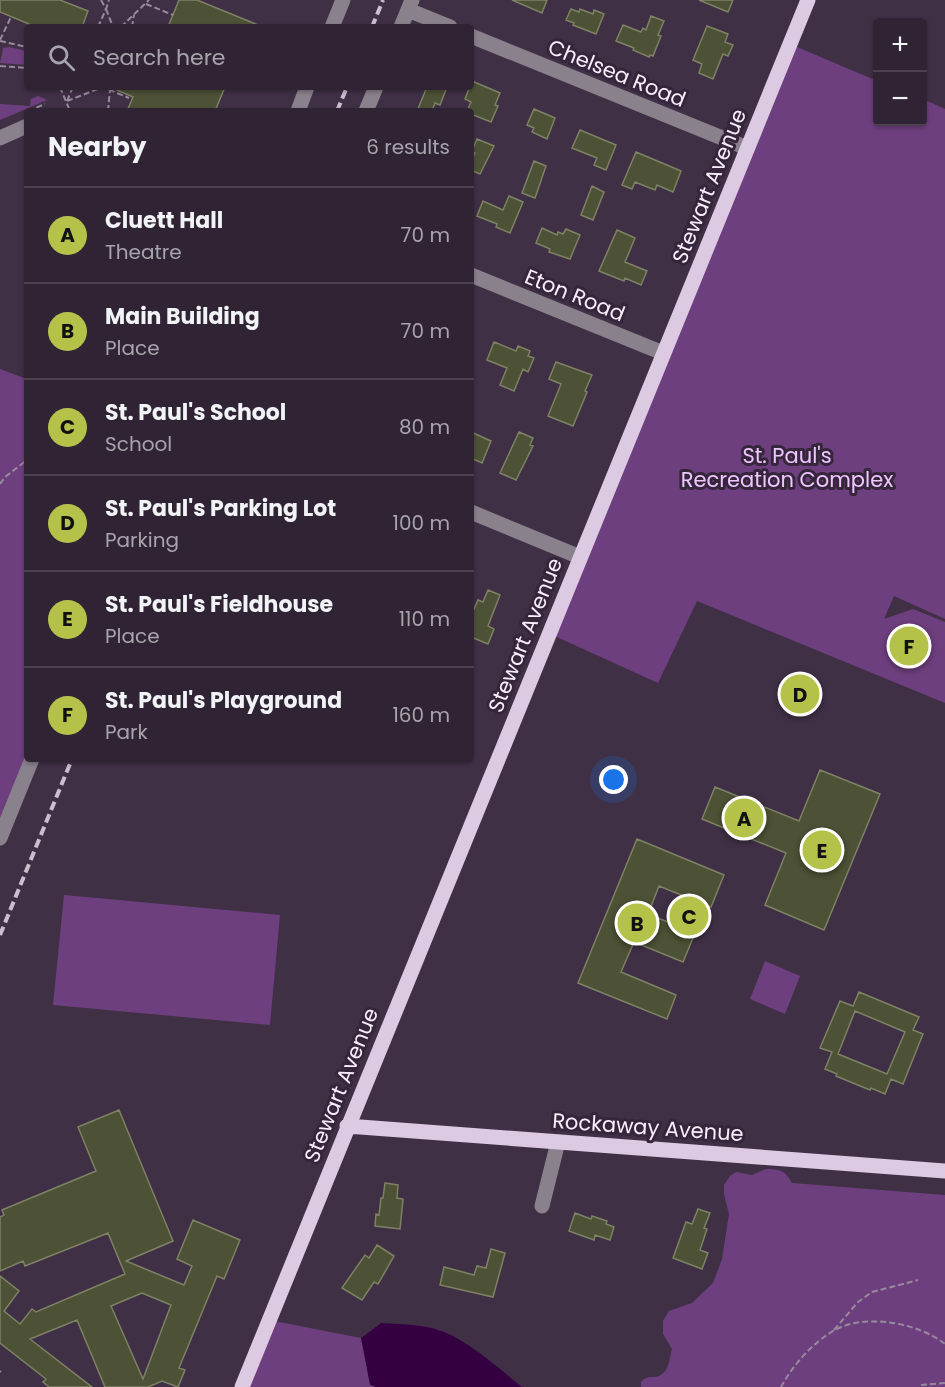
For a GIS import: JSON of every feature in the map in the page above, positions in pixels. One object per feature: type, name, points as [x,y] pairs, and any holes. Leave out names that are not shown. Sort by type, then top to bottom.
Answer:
[{"type":"main road","name":"Stewart Avenue","points":[[242,1387],[808,0]]},
{"type":"main road","name":"Rockaway Avenue","points":[[347,1126],[945,1171]]},
{"type":"street","points":[[333,24],[343,0]]},
{"type":"street","points":[[402,24],[410,5],[445,24]]},
{"type":"street","name":"Chelsea Road","points":[[474,37],[747,148]]},
{"type":"street","points":[[299,108],[306,90]]},
{"type":"street","points":[[367,108],[375,90]]},
{"type":"street","points":[[0,138],[24,127]]},
{"type":"street","name":"Eton Road","points":[[474,276],[663,353]]},
{"type":"street","points":[[474,513],[580,557]]},
{"type":"street","points":[[0,838],[32,762]]},
{"type":"street","points":[[542,1206],[558,1142]]},
{"type":"path","points":[[101,0],[112,24]]},
{"type":"path","points":[[99,24],[110,0]]},
{"type":"path","points":[[124,24],[149,0]]},
{"type":"path","points":[[146,3],[173,15]]},
{"type":"path","points":[[132,24],[134,15]]},
{"type":"path","points":[[11,17],[0,40],[24,46]]},
{"type":"path","points":[[0,66],[24,68]]},
{"type":"path","points":[[62,90],[69,108]]},
{"type":"path","points":[[67,101],[72,90]]},
{"type":"path","points":[[67,101],[95,90]]},
{"type":"path","points":[[108,108],[110,90],[129,98]]},
{"type":"path","points":[[35,108],[45,104]]},
{"type":"path","points":[[0,484],[5,477],[24,462]]},
{"type":"path","points":[[781,1387],[808,1351],[833,1331],[858,1302],[872,1292],[918,1280]]},
{"type":"path","points":[[833,1331],[843,1326],[880,1321],[906,1325],[923,1331],[945,1344]]},
{"type":"path","points":[[921,1385],[945,1383]]},
{"type":"green space","name":"St. Paul's Recreation Complex","points":[[790,44],[873,79],[873,126],[927,126],[927,101],[945,109],[945,619],[894,596],[884,619],[913,609],[945,622],[945,703],[697,601],[658,683],[548,633]]},
{"type":"green space","points":[[3,48],[24,50],[24,65],[0,63]]},
{"type":"green space","points":[[38,96],[47,100],[0,120],[0,104],[30,106],[31,99]]},
{"type":"green space","points":[[0,369],[24,378],[26,762],[0,825]]},
{"type":"green space","points":[[64,895],[280,915],[270,1025],[53,1005]]},
{"type":"green space","points":[[765,961],[800,976],[785,1014],[750,999]]},
{"type":"green space","points":[[766,1169],[782,1172],[792,1183],[945,1195],[945,1387],[641,1387],[644,1379],[660,1376],[668,1366],[672,1349],[663,1334],[663,1321],[669,1311],[692,1303],[713,1283],[722,1259],[729,1214],[724,1185],[736,1172],[752,1175]]},
{"type":"green space","points":[[269,1320],[361,1338],[381,1323],[422,1326],[440,1330],[480,1354],[522,1387],[242,1387]]},
{"type":"shaded area","points":[[381,1323],[420,1326],[444,1332],[480,1353],[522,1387],[376,1387],[370,1385],[361,1338]]},
{"type":"building","points":[[0,0],[60,0],[88,11],[83,24],[29,24],[0,12]]},
{"type":"building","points":[[179,0],[197,0],[256,24],[169,24]]},
{"type":"building","points":[[512,0],[547,0],[542,13]]},
{"type":"building","points":[[699,0],[733,0],[728,12]]},
{"type":"building","points":[[571,9],[579,12],[580,9],[593,14],[594,10],[604,14],[596,34],[566,20]]},
{"type":"building","points":[[651,16],[664,21],[653,56],[649,57],[616,41],[623,25],[641,32],[643,28],[646,30]]},
{"type":"building","points":[[707,26],[728,34],[725,42],[733,45],[728,56],[723,54],[713,79],[699,73],[702,64],[693,60]]},
{"type":"building","points":[[474,82],[500,93],[495,105],[498,106],[491,122],[474,115],[474,108],[468,108],[471,102],[465,99],[468,90],[474,90]]},
{"type":"building","points":[[117,90],[224,90],[216,108],[128,108],[133,97]]},
{"type":"building","points":[[426,90],[446,90],[440,105],[435,103],[433,108],[418,108]]},
{"type":"building","points":[[534,109],[555,118],[547,139],[532,132],[534,128],[527,125]]},
{"type":"building","points":[[580,130],[616,145],[606,170],[594,165],[597,158],[572,148]]},
{"type":"building","points":[[477,139],[494,146],[480,174],[474,171],[474,146]]},
{"type":"building","points":[[636,152],[681,171],[673,192],[657,185],[655,190],[635,182],[632,189],[622,185]]},
{"type":"building","points":[[534,161],[546,166],[535,198],[522,193]]},
{"type":"building","points":[[592,186],[604,192],[593,220],[581,215]]},
{"type":"building","points":[[509,196],[523,202],[510,233],[496,227],[497,224],[477,216],[483,201],[503,210]]},
{"type":"building","points":[[542,228],[557,235],[558,232],[563,234],[566,229],[580,235],[570,259],[549,252],[550,249],[536,243]]},
{"type":"building","points":[[617,230],[635,238],[625,262],[647,271],[641,285],[599,271]]},
{"type":"building","points":[[494,342],[516,351],[518,346],[530,351],[528,356],[534,358],[528,372],[523,369],[514,391],[500,385],[507,368],[487,360]]},
{"type":"building","points":[[556,362],[592,375],[573,426],[548,416],[561,384],[549,379]]},
{"type":"building","points":[[519,432],[533,438],[530,445],[533,446],[516,480],[500,473]]},
{"type":"building","points":[[474,433],[491,441],[482,463],[474,459]]},
{"type":"building","points":[[488,590],[500,595],[488,626],[494,629],[488,644],[474,638],[474,609],[478,600],[483,602]]},
{"type":"building","points":[[820,770],[880,794],[824,930],[765,905],[786,853],[702,819],[715,787],[799,821]]},
{"type":"building","points":[[637,839],[724,875],[711,907],[659,886],[648,914],[695,933],[683,962],[634,942],[621,972],[676,995],[667,1019],[578,983]]},
{"type":"building","points":[[859,992],[919,1017],[913,1030],[923,1034],[903,1084],[891,1079],[885,1094],[836,1076],[837,1074],[825,1069],[832,1052],[820,1048],[840,1001],[853,1006]],"holes":[[[855,1011],[905,1032],[887,1074],[838,1054]]]},
{"type":"building","points":[[119,1110],[173,1241],[126,1261],[184,1285],[192,1266],[177,1259],[193,1220],[240,1240],[224,1279],[217,1276],[179,1368],[185,1370],[178,1387],[162,1381],[148,1387],[105,1387],[77,1320],[30,1339],[92,1387],[49,1387],[43,1382],[46,1379],[0,1343],[0,1276],[19,1291],[4,1311],[20,1324],[32,1309],[36,1312],[125,1274],[108,1233],[25,1266],[23,1261],[0,1271],[0,1217],[4,1215],[2,1210],[96,1171],[78,1127]],"holes":[[[142,1293],[171,1305],[143,1379],[111,1306]]]},
{"type":"building","points":[[385,1183],[398,1185],[397,1198],[403,1199],[400,1229],[375,1226]]},
{"type":"building","points":[[698,1209],[710,1213],[704,1228],[707,1229],[700,1250],[708,1253],[702,1269],[673,1258],[686,1222],[692,1224]]},
{"type":"building","points":[[575,1213],[591,1219],[592,1216],[607,1221],[606,1224],[614,1227],[610,1240],[595,1235],[594,1240],[569,1231]]},
{"type":"building","points":[[377,1245],[394,1256],[378,1284],[374,1282],[362,1300],[342,1288],[365,1255],[369,1258]]},
{"type":"building","points":[[491,1249],[505,1253],[493,1297],[440,1285],[444,1267],[474,1275],[477,1266],[486,1268]]},
{"type":"railway","points":[[373,24],[383,0]]},
{"type":"railway","points":[[338,108],[346,90]]},
{"type":"railway","points":[[0,935],[71,762]]},
{"type":"place","name":"St. Paul's Playground","points":[[909,646]]},
{"type":"place","name":"St. Paul's Parking Lot","points":[[800,694]]},
{"type":"place","name":"Cluett Hall","points":[[744,818]]},
{"type":"place","name":"St. Paul's Fieldhouse","points":[[822,850]]},
{"type":"place","name":"St. Paul's School","points":[[689,916]]},
{"type":"place","name":"Main Building","points":[[637,923]]}]
